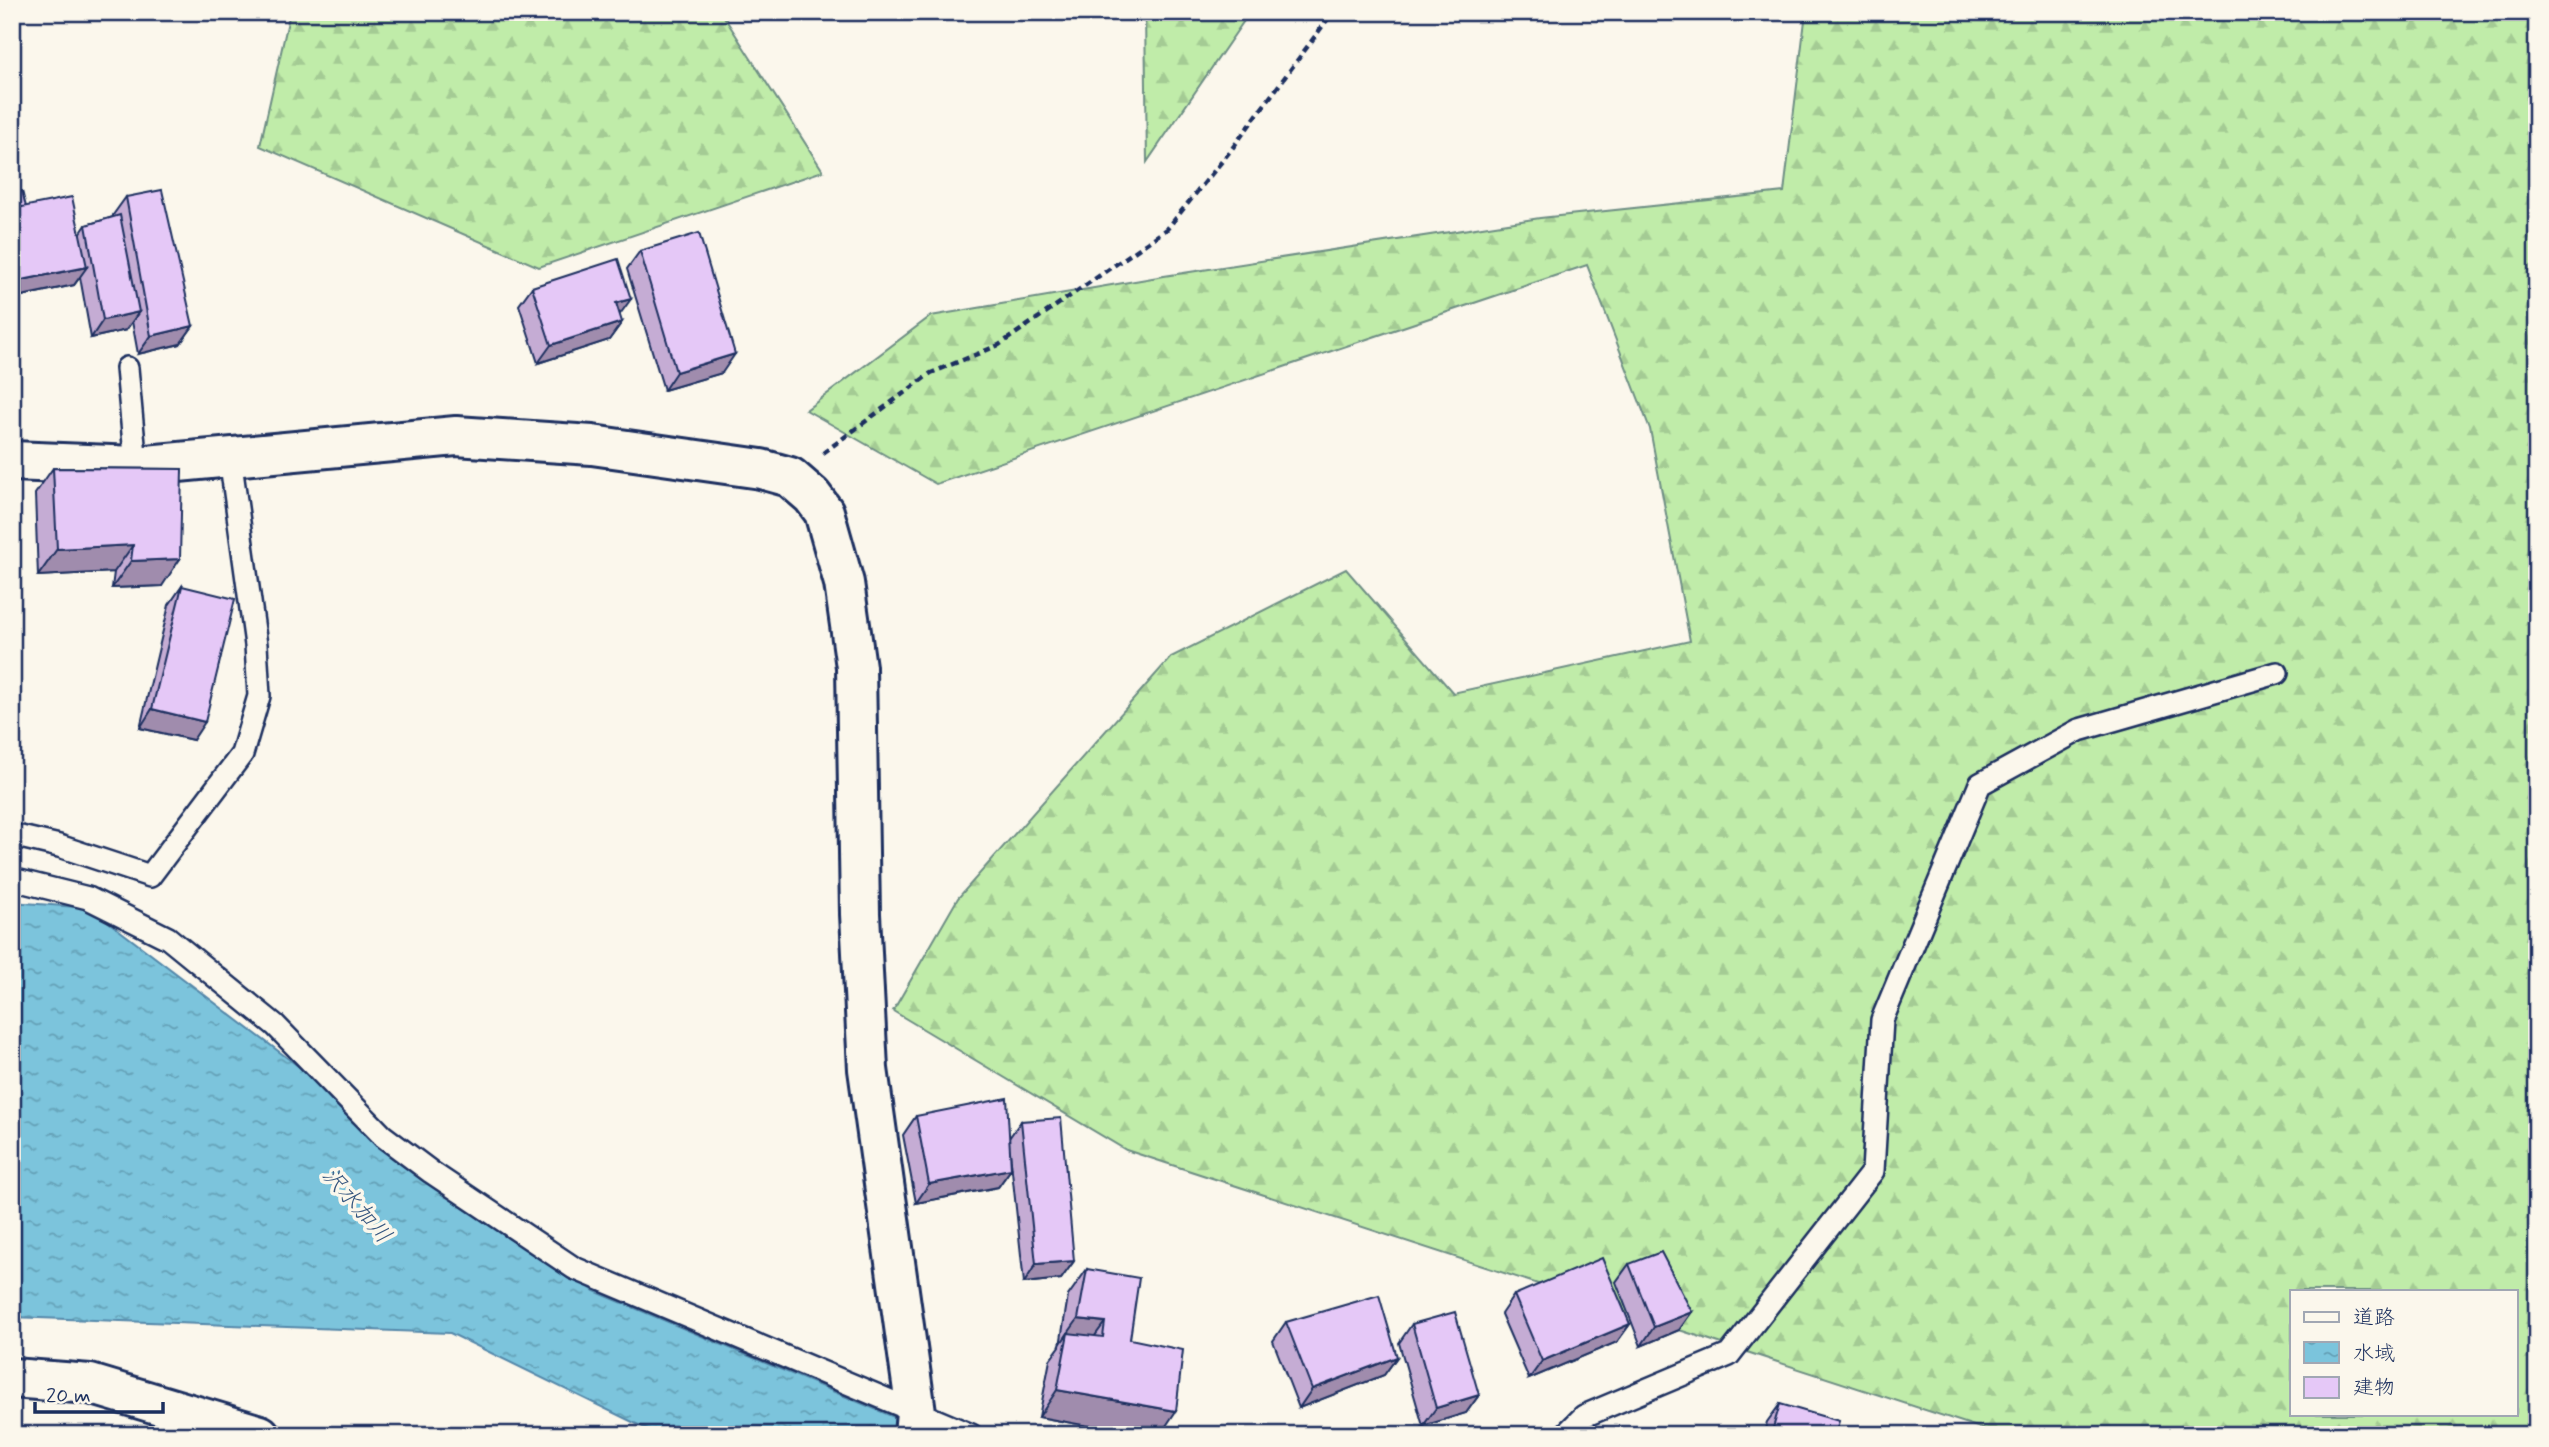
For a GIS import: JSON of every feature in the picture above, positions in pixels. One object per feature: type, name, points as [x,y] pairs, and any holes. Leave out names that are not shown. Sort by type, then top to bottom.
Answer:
[{"type":"street","points":[[12,461],[136,466],[456,436],[592,445],[761,469],[790,477],[812,496],[824,512],[844,583],[856,667],[860,914],[868,1069],[915,1421]]},
{"type":"street","points":[[12,1378],[90,1384],[260,1435]]},
{"type":"lane","points":[[127,368],[136,466]]},
{"type":"lane","points":[[12,835],[59,846],[150,876],[242,754],[259,696],[256,645],[230,457]]},
{"type":"lane","points":[[1565,1435],[1584,1416],[1729,1355],[1872,1171],[1882,1020],[1980,784],[2078,730],[2277,673]]},
{"type":"lane","points":[[12,879],[88,898],[167,938],[275,1025],[383,1136],[431,1172],[574,1268],[915,1421],[971,1435]]},
{"type":"path","points":[[790,477],[931,373],[999,345],[1167,229],[1231,150],[1333,12]]},
{"type":"path","points":[[1574,12],[1612,18],[1637,12]]},
{"type":"green space","points":[[290,12],[721,12],[823,171],[539,267],[260,146]]},
{"type":"green space","points":[[1145,12],[1250,12],[1147,162]]},
{"type":"green space","points":[[1806,12],[2537,12],[2537,1435],[2002,1435],[1126,1150],[893,1011],[958,898],[1171,657],[1346,569],[1453,693],[1690,641],[1650,429],[1587,265],[936,484],[806,410],[931,316],[1164,276],[1540,218],[1784,192]]},
{"type":"water","name":"沢水加川","points":[[12,902],[90,908],[594,1291],[937,1435],[659,1435],[450,1333],[12,1317]]},
{"type":"building","points":[[162,190],[193,326],[151,336],[126,197]]},
{"type":"building","points":[[22,191],[26,207],[12,209],[12,192]]},
{"type":"building","points":[[72,197],[87,267],[12,282],[12,209]]},
{"type":"building","points":[[120,215],[139,312],[103,320],[86,225]]},
{"type":"building","points":[[699,233],[735,354],[676,372],[640,251]]},
{"type":"building","points":[[618,259],[631,299],[616,303],[622,322],[551,345],[532,287]]},
{"type":"building","points":[[53,468],[182,469],[180,559],[131,561],[133,545],[57,549]]},
{"type":"building","points":[[182,586],[235,599],[205,722],[152,709]]},
{"type":"building","points":[[1007,1098],[1011,1169],[929,1184],[916,1116]]},
{"type":"building","points":[[1061,1118],[1074,1261],[1036,1264],[1021,1121]]},
{"type":"building","points":[[1661,1252],[1692,1312],[1654,1327],[1629,1264]]},
{"type":"building","points":[[1602,1258],[1630,1324],[1542,1361],[1514,1295]]},
{"type":"building","points":[[1087,1269],[1139,1278],[1130,1339],[1183,1350],[1176,1411],[1057,1390],[1068,1333],[1103,1337],[1105,1322],[1078,1319]]},
{"type":"building","points":[[1379,1295],[1397,1357],[1312,1389],[1286,1322]]},
{"type":"building","points":[[1455,1312],[1479,1395],[1436,1408],[1412,1324]]},
{"type":"building","points":[[1780,1404],[1839,1421],[1835,1435],[1771,1435]]}]
